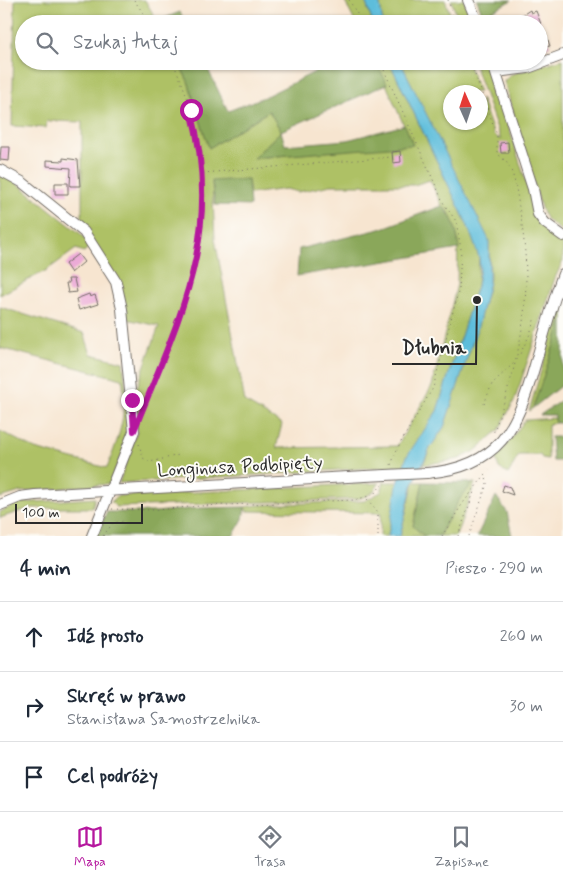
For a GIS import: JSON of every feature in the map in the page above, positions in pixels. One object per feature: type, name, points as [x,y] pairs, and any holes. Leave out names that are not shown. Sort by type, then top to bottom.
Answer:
[{"type":"street","points":[[468,0],[474,15]]},
{"type":"street","points":[[548,61],[563,55]]},
{"type":"street","points":[[512,70],[496,72],[533,188],[538,214],[545,223],[563,236]]},
{"type":"street","points":[[0,170],[22,182],[84,232],[116,282],[129,366],[134,431],[92,536]]},
{"type":"street","name":"Longinusa Podbipięty","points":[[0,505],[28,496],[427,473],[458,467],[481,458],[501,441],[520,414],[563,274]]},
{"type":"path","points":[[134,0],[145,15]]},
{"type":"path","points":[[349,0],[358,15]]},
{"type":"path","points":[[448,0],[453,15]]},
{"type":"path","points":[[141,413],[193,274],[202,220],[202,173],[198,140],[191,110],[175,70]]},
{"type":"path","points":[[384,70],[444,204],[456,221],[462,262],[459,289],[433,388],[398,447],[393,461]]},
{"type":"path","points":[[473,70],[497,135],[497,152],[507,164],[511,176],[525,237],[526,312],[517,360],[491,440]]},
{"type":"path","points":[[202,173],[392,157]]},
{"type":"path","points":[[484,404],[492,384],[517,360],[526,345],[535,317]]},
{"type":"path","points":[[134,431],[146,460],[154,462],[179,455]]},
{"type":"path","points":[[442,536],[463,503],[489,470]]},
{"type":"path","points":[[469,536],[487,484],[486,474]]},
{"type":"path","points":[[104,507],[119,510],[157,510],[200,506],[366,499],[379,490],[383,484]]},
{"type":"path","points":[[458,536],[475,490]]},
{"type":"path","points":[[366,499],[378,512],[378,536]]},
{"type":"path","points":[[103,536],[113,523],[124,521]]},
{"type":"green space","points":[[15,0],[145,0],[154,15],[15,15],[15,70],[182,70],[188,81],[209,148],[269,111],[281,131],[254,158],[412,144],[380,70],[393,70],[467,224],[479,257],[477,286],[437,411],[408,456],[404,466],[119,483],[137,431],[134,389],[137,387],[159,326],[126,319],[122,294],[82,225],[82,122],[47,121],[46,128],[12,126]],"holes":[[[248,179],[250,194],[286,189],[298,192],[331,185],[414,185],[430,180],[442,206],[449,212],[458,239],[457,284],[432,386],[397,446],[276,448],[282,424],[245,402],[215,239],[212,182]]]},
{"type":"green space","points":[[344,0],[365,0],[370,15],[352,15]]},
{"type":"green space","points":[[378,0],[445,0],[451,15],[382,15]]},
{"type":"green space","points":[[451,0],[464,0],[470,15],[457,15]]},
{"type":"green space","points":[[477,0],[512,0],[485,15],[483,15]]},
{"type":"green space","points":[[563,59],[563,232],[547,220],[542,211],[504,81],[512,74],[526,70],[548,70],[548,63]]},
{"type":"green space","points":[[182,70],[208,70],[228,111],[264,97],[319,70],[380,70],[387,84],[281,131],[269,111],[209,148],[188,81]]},
{"type":"green space","points":[[404,70],[470,70],[476,85],[443,85],[443,130],[488,130],[488,118],[494,135],[501,140],[488,103],[488,85],[482,85],[476,70],[491,70],[531,198],[536,220],[544,229],[563,241],[563,261],[555,278],[515,399],[499,430],[475,451],[459,459],[423,465],[430,448],[444,427],[480,318],[490,279],[489,243]]},
{"type":"green space","points":[[405,125],[413,145],[253,158],[281,131],[285,145],[347,140]]},
{"type":"green space","points":[[0,174],[12,179],[82,235],[90,246],[84,252],[76,249],[47,270],[0,295]]},
{"type":"green space","points":[[248,179],[250,206],[215,205],[212,181]]},
{"type":"green space","points":[[442,206],[453,221],[459,249],[297,276],[299,249],[380,229]]},
{"type":"green space","points":[[563,298],[563,318],[533,408],[529,411]]},
{"type":"green space","points":[[0,307],[84,333],[91,354],[123,362],[131,432],[109,484],[20,492],[0,498],[0,431],[35,449],[107,468],[119,435],[123,414],[124,391],[122,379],[0,348]]},
{"type":"green space","points":[[563,318],[563,384],[533,408]]},
{"type":"green space","points":[[563,399],[563,423],[555,423],[555,415],[540,415]]},
{"type":"green space","points":[[555,418],[555,423],[548,425],[548,459],[542,458],[540,455],[519,455],[508,474],[499,468],[496,459],[525,420]]},
{"type":"green space","points":[[551,437],[563,437],[563,461],[553,461]]},
{"type":"green space","points":[[384,482],[399,482],[388,536],[380,536],[381,513],[246,511],[245,507],[364,501],[381,492]]},
{"type":"green space","points":[[414,482],[423,482],[413,526],[424,536],[400,536]]},
{"type":"green space","points":[[423,482],[473,483],[459,500],[439,536],[424,536],[413,526]]},
{"type":"green space","points":[[379,483],[370,494],[357,499],[116,507],[111,502],[118,496]]},
{"type":"green space","points":[[475,483],[456,536],[439,536],[459,500]]},
{"type":"green space","points":[[496,496],[507,512],[512,536],[477,536]]},
{"type":"green space","points":[[95,498],[92,508],[30,508],[0,518],[0,512],[19,503]]},
{"type":"green space","points":[[245,507],[243,519],[233,536],[95,536],[107,512],[154,512]]},
{"type":"water","points":[[365,0],[378,0],[382,15],[370,15]]},
{"type":"water","points":[[393,70],[404,70],[489,240],[489,282],[478,326],[444,427],[430,448],[412,486],[400,536],[388,536],[397,486],[407,456],[437,411],[477,286],[480,268],[479,257],[467,224]]},
{"type":"building","points":[[530,10],[531,13],[536,11],[538,15],[522,15]]},
{"type":"building","points":[[508,142],[509,153],[501,153],[500,143]]},
{"type":"building","points":[[1,147],[10,147],[9,161],[0,160]]},
{"type":"building","points":[[400,151],[401,162],[393,163],[392,152]]},
{"type":"building","points":[[63,158],[78,160],[80,186],[70,186],[71,168],[47,166],[47,160],[63,161]]},
{"type":"building","points":[[55,183],[68,183],[68,194],[55,194]]},
{"type":"building","points":[[78,254],[84,262],[71,273],[65,264]]},
{"type":"building","points":[[68,279],[74,279],[77,292],[68,293],[66,283],[69,283]]},
{"type":"building","points":[[89,294],[90,297],[95,295],[98,304],[79,310],[76,299]]},
{"type":"building","points":[[504,485],[510,487],[513,495],[502,491]]},
{"type":"place","name":"Dłubnia","points":[[477,300]]},
{"type":"route","points":[[132,400],[134,431],[185,302],[199,249],[203,189],[200,150],[191,110]]}]
